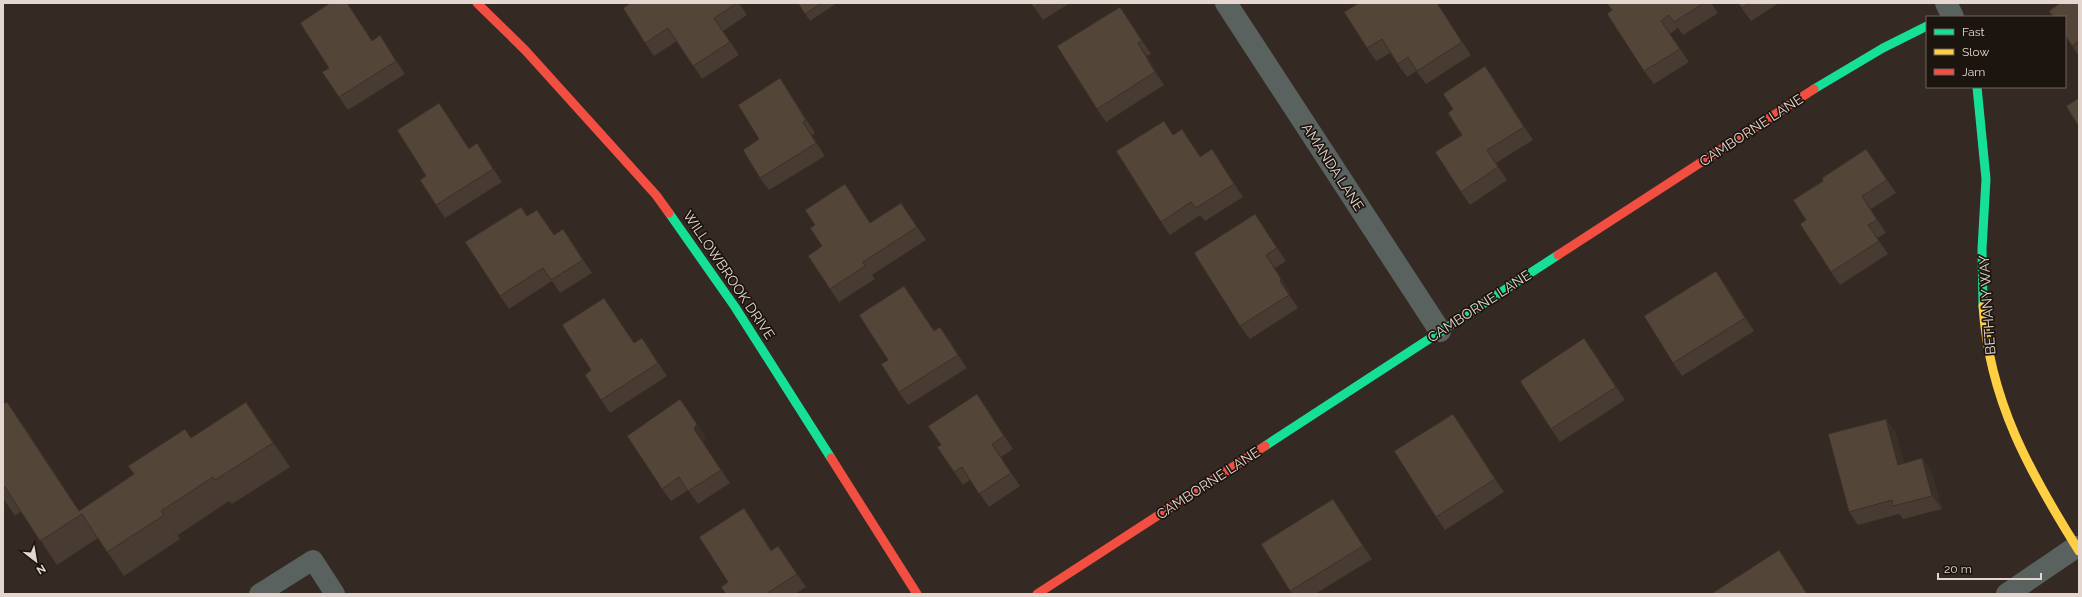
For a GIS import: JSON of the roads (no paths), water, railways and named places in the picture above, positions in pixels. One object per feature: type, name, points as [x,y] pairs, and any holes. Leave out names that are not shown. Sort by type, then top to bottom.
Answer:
[{"type":"street","name":"WILLOWBROOK DRIVE","points":[[477,3],[526,50],[656,194],[735,307],[917,594]]},
{"type":"street","name":"AMANDA LANE","points":[[1226,3],[1440,331]]},
{"type":"street","name":"CAMBORNE LANE","points":[[1037,594],[1832,77],[1883,48],[1926,26]]},
{"type":"street","name":"BETHANY WAY","points":[[1977,88],[1983,134],[1986,193],[1982,237],[1982,291],[1986,337],[1994,378],[2006,419],[2025,461],[2078,549]]},
{"type":"street","points":[[2007,594],[2078,549]]},
{"type":"lane","points":[[259,594],[313,560],[335,594]]}]
